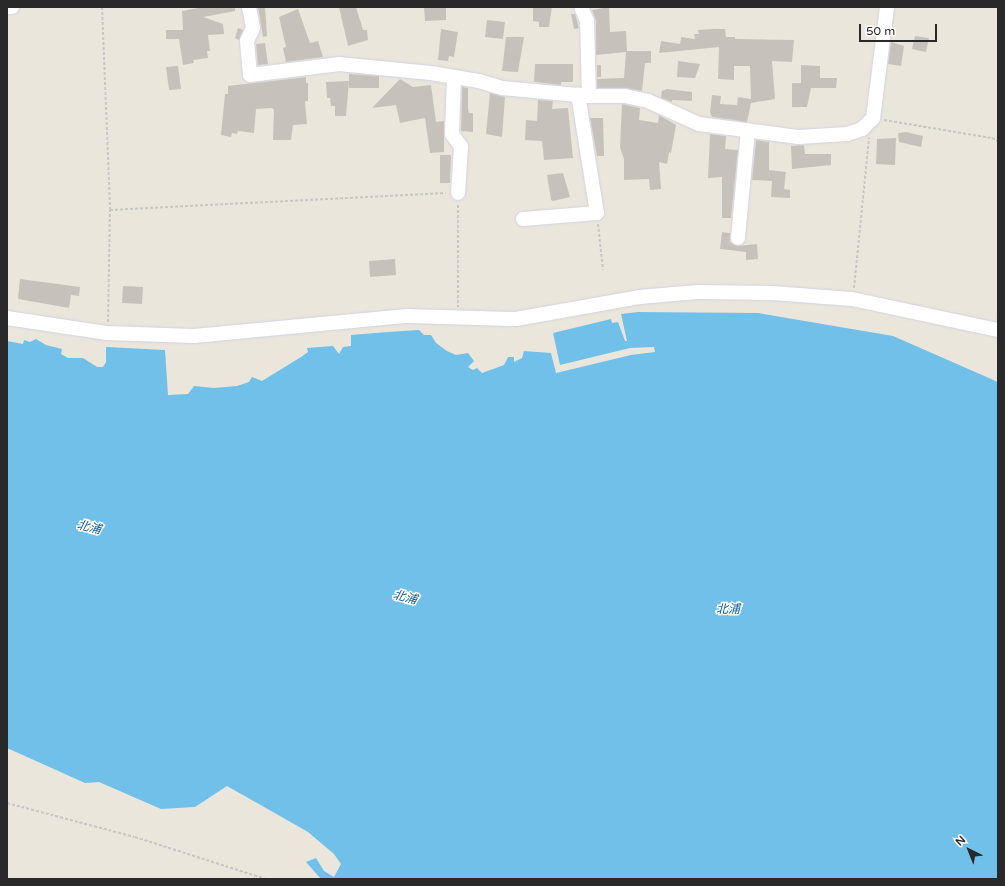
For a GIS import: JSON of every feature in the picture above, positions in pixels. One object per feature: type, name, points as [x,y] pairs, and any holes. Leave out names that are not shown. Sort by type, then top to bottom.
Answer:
[{"type":"street","points":[[7,7],[12,7]]},
{"type":"street","points":[[249,7],[253,28],[247,41],[250,75],[340,64],[454,77],[480,81],[502,88],[584,96],[625,96],[648,101],[699,124],[804,137],[847,134],[862,129],[873,118],[887,7]]},
{"type":"street","points":[[523,219],[597,213],[584,96],[587,21],[581,7]]},
{"type":"street","points":[[454,77],[452,134],[461,147],[458,193]]},
{"type":"street","points":[[738,238],[748,130]]},
{"type":"street","points":[[7,318],[106,333],[194,336],[407,316],[516,320],[541,317],[611,301],[698,292],[772,293],[852,299],[998,330]]},
{"type":"path","points":[[102,7],[110,210],[110,312],[106,333]]},
{"type":"path","points":[[873,118],[992,138],[998,141]]},
{"type":"path","points":[[852,299],[871,139],[862,129]]},
{"type":"path","points":[[110,210],[458,193],[458,318]]},
{"type":"path","points":[[597,213],[603,270]]},
{"type":"path","points":[[7,804],[136,836],[266,879]]},
{"type":"water","name":"北浦","points":[[638,312],[758,313],[893,336],[998,382],[998,879],[321,879],[306,862],[316,858],[324,871],[334,877],[341,864],[334,854],[308,832],[227,786],[195,807],[161,809],[99,782],[85,783],[7,748],[7,341],[23,344],[24,340],[30,342],[36,339],[46,345],[62,349],[61,354],[68,358],[83,358],[97,367],[103,367],[106,362],[106,347],[165,350],[168,395],[188,394],[194,386],[214,388],[237,386],[249,382],[252,377],[262,381],[308,352],[307,348],[333,346],[339,354],[343,347],[351,346],[351,335],[419,330],[424,335],[431,335],[436,343],[447,351],[456,355],[468,353],[474,361],[468,367],[473,370],[477,368],[482,373],[504,365],[508,357],[514,357],[514,362],[522,358],[524,351],[551,353],[556,373],[631,355],[655,352],[654,347],[630,348],[560,365],[553,333],[611,319],[612,323],[618,322],[625,341],[627,341],[621,314]]},
{"type":"building","points":[[204,7],[235,7],[235,11],[203,17],[223,24],[224,34],[208,35],[210,51],[207,51],[208,58],[193,60],[194,63],[183,65],[179,39],[166,39],[166,30],[183,30],[182,11]]},
{"type":"building","points":[[258,7],[265,7],[267,36],[263,37]]},
{"type":"building","points":[[339,7],[356,7],[363,30],[367,30],[368,40],[348,46]]},
{"type":"building","points":[[424,7],[446,7],[446,20],[425,21]]},
{"type":"building","points":[[533,7],[552,7],[549,27],[539,27],[539,22],[533,21]]},
{"type":"building","points":[[609,7],[610,32],[626,31],[627,51],[651,51],[651,63],[645,63],[642,91],[625,88],[597,88],[597,79],[624,78],[626,52],[596,55],[596,21],[592,10]]},
{"type":"building","points":[[298,9],[310,43],[318,41],[323,57],[286,62],[283,48],[286,47],[279,17]]},
{"type":"building","points":[[571,14],[575,14],[579,28],[574,29]]},
{"type":"building","points":[[487,20],[505,22],[503,39],[485,37]]},
{"type":"building","points":[[238,28],[243,30],[239,40],[235,38]]},
{"type":"building","points":[[441,29],[458,32],[454,57],[449,56],[448,61],[438,60]]},
{"type":"building","points":[[725,29],[726,37],[735,37],[735,39],[794,40],[792,62],[772,61],[775,99],[751,103],[747,122],[712,117],[710,112],[712,95],[721,96],[720,104],[737,105],[738,97],[751,99],[750,66],[734,66],[734,80],[718,79],[719,47],[659,53],[661,41],[680,44],[681,37],[695,39],[694,34],[699,34],[698,30]]},
{"type":"building","points":[[915,36],[929,38],[926,52],[912,49]]},
{"type":"building","points":[[506,37],[524,37],[518,72],[502,71]]},
{"type":"building","points":[[891,42],[904,46],[901,66],[888,64]]},
{"type":"building","points":[[265,43],[268,64],[258,65],[256,44]]},
{"type":"building","points":[[678,61],[700,64],[695,78],[677,77]]},
{"type":"building","points":[[535,64],[573,64],[573,82],[561,82],[561,85],[534,82]]},
{"type":"building","points":[[597,65],[601,65],[601,77],[597,77]]},
{"type":"building","points":[[801,65],[820,66],[820,78],[837,78],[836,88],[811,88],[807,107],[792,107],[792,83],[801,83]]},
{"type":"building","points":[[178,66],[181,89],[169,90],[166,67]]},
{"type":"building","points":[[349,74],[379,76],[379,88],[349,88]]},
{"type":"building","points":[[306,77],[306,83],[308,83],[308,101],[305,101],[307,124],[293,125],[291,140],[273,140],[274,110],[272,108],[256,109],[254,133],[238,131],[237,134],[232,133],[231,137],[221,135],[225,94],[228,94],[228,86]]},
{"type":"building","points":[[400,79],[413,87],[431,85],[436,122],[444,121],[444,152],[430,153],[425,118],[400,123],[396,105],[372,108]]},
{"type":"building","points":[[349,81],[346,116],[335,116],[335,106],[331,106],[330,98],[327,98],[326,82]]},
{"type":"building","points":[[462,87],[468,88],[468,109],[469,113],[473,113],[473,132],[461,131]]},
{"type":"building","points":[[667,89],[692,92],[692,101],[672,100],[672,102],[661,98],[662,91]]},
{"type":"building","points":[[490,93],[505,97],[502,137],[486,134]]},
{"type":"building","points":[[538,100],[553,101],[552,109],[568,108],[573,158],[544,160],[542,141],[525,140],[526,120],[537,121]]},
{"type":"building","points":[[622,104],[640,108],[639,120],[658,123],[659,115],[676,125],[671,153],[669,152],[667,164],[659,162],[661,189],[650,190],[649,179],[624,180],[624,159],[620,147]]},
{"type":"building","points":[[590,118],[603,118],[604,156],[597,156]]},
{"type":"building","points":[[906,132],[923,136],[921,147],[899,142],[898,133]]},
{"type":"building","points":[[710,134],[726,136],[725,149],[738,150],[731,218],[722,218],[722,177],[708,178]]},
{"type":"building","points":[[896,138],[895,165],[876,164],[877,139]]},
{"type":"building","points":[[756,140],[769,142],[769,170],[786,172],[784,189],[790,190],[790,198],[771,197],[772,181],[752,180]]},
{"type":"building","points":[[804,145],[805,154],[831,154],[831,165],[792,169],[791,146]]},
{"type":"building","points":[[440,155],[451,155],[450,183],[440,183]]},
{"type":"building","points":[[563,173],[570,197],[553,201],[551,200],[547,175]]},
{"type":"building","points":[[722,232],[730,233],[730,242],[737,246],[757,244],[758,259],[746,260],[746,252],[720,249]]},
{"type":"building","points":[[395,259],[396,275],[370,277],[369,261]]},
{"type":"building","points":[[20,279],[80,287],[79,296],[71,295],[69,308],[18,299]]},
{"type":"building","points":[[123,286],[143,287],[142,304],[122,303]]}]
